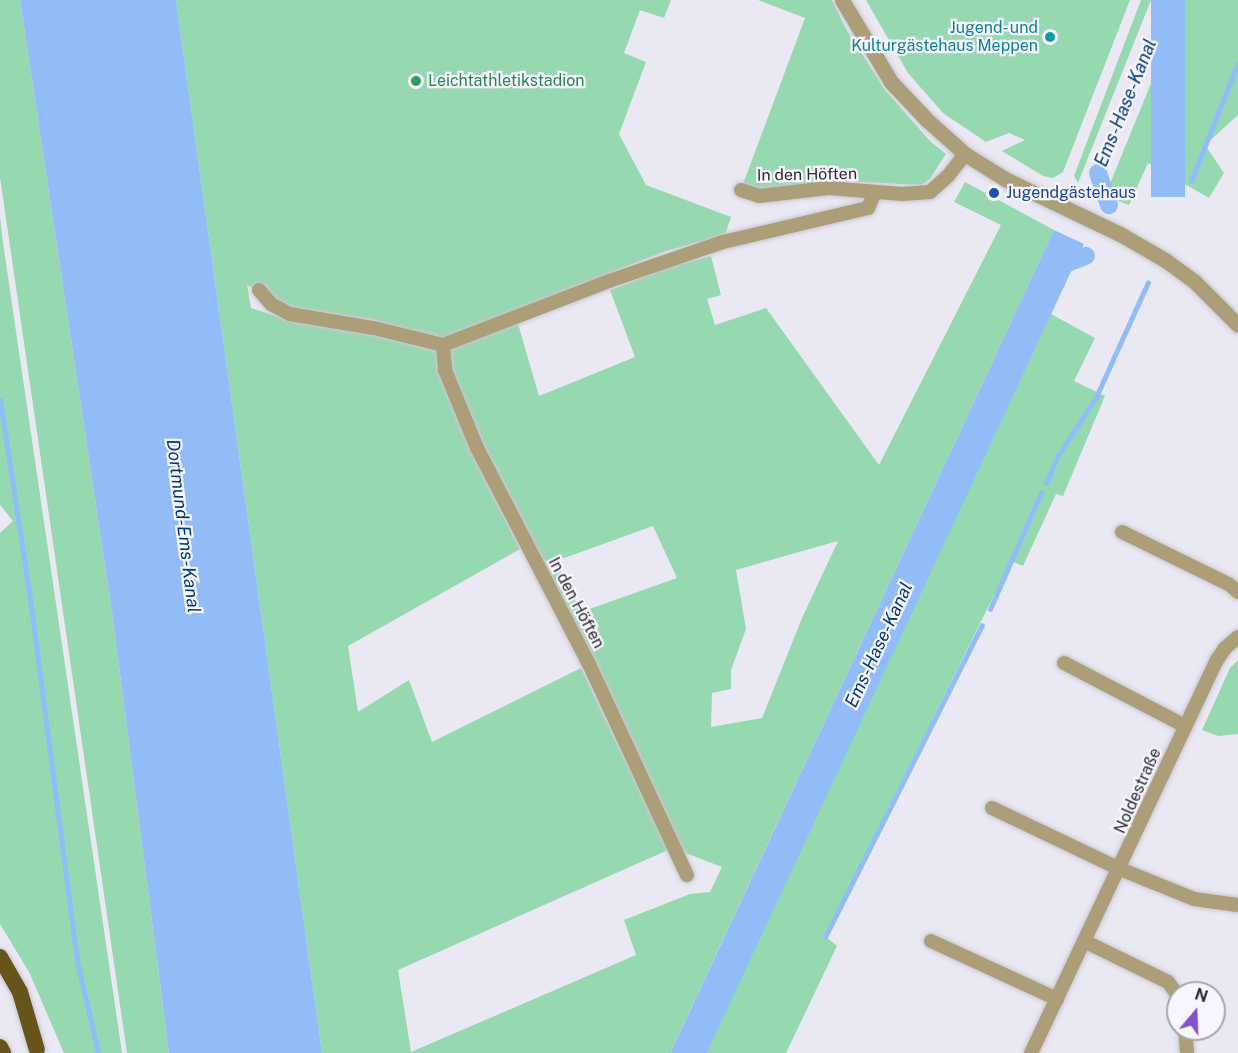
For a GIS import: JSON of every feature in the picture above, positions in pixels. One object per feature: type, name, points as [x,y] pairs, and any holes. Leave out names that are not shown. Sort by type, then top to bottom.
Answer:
[{"type":"highway","points":[[0,957],[20,992],[37,1052]]},
{"type":"highway","points":[[0,978],[37,1052]]},
{"type":"highway","points":[[0,1047],[3,1053]]},
{"type":"street","points":[[842,0],[891,82],[935,129],[965,154],[1005,179],[1120,234],[1165,260],[1194,282],[1238,325]]},
{"type":"street","name":"In den Höften","points":[[741,190],[759,196],[829,188],[902,194],[930,192],[948,176],[965,154]]},
{"type":"street","name":"In den Höften","points":[[687,875],[588,662],[477,448],[445,370],[443,345],[609,281],[723,242],[868,208],[874,192]]},
{"type":"street","points":[[259,290],[272,304],[290,314],[374,328],[443,345]]},
{"type":"street","points":[[1122,532],[1230,585],[1238,592]]},
{"type":"street","name":"Noldestraße","points":[[1031,1053],[1086,942],[1217,660],[1225,648],[1238,637]]},
{"type":"street","points":[[1064,663],[1185,726]]},
{"type":"street","points":[[992,808],[1120,869],[1194,899],[1238,905]]},
{"type":"street","points":[[931,941],[1058,999]]},
{"type":"street","points":[[1086,942],[1166,981]]},
{"type":"green space","points":[[0,0],[20,0],[112,612],[169,1053],[127,1053],[0,177]]},
{"type":"green space","points":[[176,0],[671,0],[664,18],[640,10],[624,53],[646,62],[619,134],[646,185],[731,217],[725,235],[666,251],[514,310],[539,396],[635,357],[610,290],[669,267],[711,256],[721,295],[707,299],[715,325],[766,308],[879,465],[1001,225],[954,202],[965,182],[1054,230],[670,1053],[322,1053]],"holes":[[[247,285],[292,307],[374,320],[443,340],[436,351],[373,335],[293,321],[251,308]],[[461,426],[683,852],[722,867],[710,892],[690,894],[624,920],[636,955],[411,1052],[398,970],[668,850],[581,668],[432,742],[409,680],[358,712],[348,646],[520,549],[469,448]],[[653,526],[677,578],[581,612],[556,561]],[[838,541],[802,618],[762,718],[711,727],[712,693],[731,689],[731,670],[746,629],[736,570]]]},
{"type":"green space","points":[[758,0],[832,0],[846,29],[885,90],[930,141],[946,154],[930,179],[921,185],[842,181],[757,189],[743,184],[805,18]]},
{"type":"green space","points":[[866,0],[1130,0],[1063,172],[1053,178],[1043,176],[1002,151],[1025,140],[1009,133],[986,142],[943,113],[908,73]]},
{"type":"green space","points":[[1141,0],[1151,0],[1078,183],[1074,176]]},
{"type":"green space","points":[[1185,0],[1238,0],[1238,115],[1205,145],[1224,173],[1209,198],[1148,163],[1129,205],[1105,196]]},
{"type":"green space","points":[[0,217],[122,1053],[64,1053],[29,972],[0,924],[0,533],[13,521],[0,505]]},
{"type":"green space","points":[[1051,314],[1095,338],[1074,381],[1105,396],[1063,496],[1056,494],[1023,566],[1011,561],[825,936],[837,946],[786,1053],[704,1053]]},
{"type":"green space","points":[[1238,660],[1238,734],[1218,736],[1202,730],[1230,668]]},
{"type":"water","name":"Dortmund-Ems-Kanal","points":[[20,0],[176,0],[322,1053],[169,1053],[112,612]]},
{"type":"water","points":[[1151,0],[1185,0],[1185,197],[1151,197]]},
{"type":"water","points":[[1054,230],[1084,244],[707,1053],[670,1053]]},
{"type":"waterway","points":[[1191,181],[1238,63]]},
{"type":"waterway","name":"Ems-Hase-Kanal","points":[[1098,173],[1109,205]]},
{"type":"waterway","name":"Ems-Hase-Kanal","points":[[1057,267],[1086,256]]},
{"type":"waterway","points":[[1046,483],[1057,457],[1095,399],[1148,282]]},
{"type":"waterway","points":[[0,400],[29,591],[77,961],[98,1053]]},
{"type":"waterway","points":[[990,609],[1041,493]]},
{"type":"waterway","points":[[825,937],[982,625]]},
{"type":"place","name":"Jugend- und Kulturgästehaus Meppen","points":[[1050,37]]},
{"type":"place","name":"Leichtathletikstadion","points":[[416,81]]},
{"type":"place","name":"Jugendgästehaus","points":[[994,193]]}]
